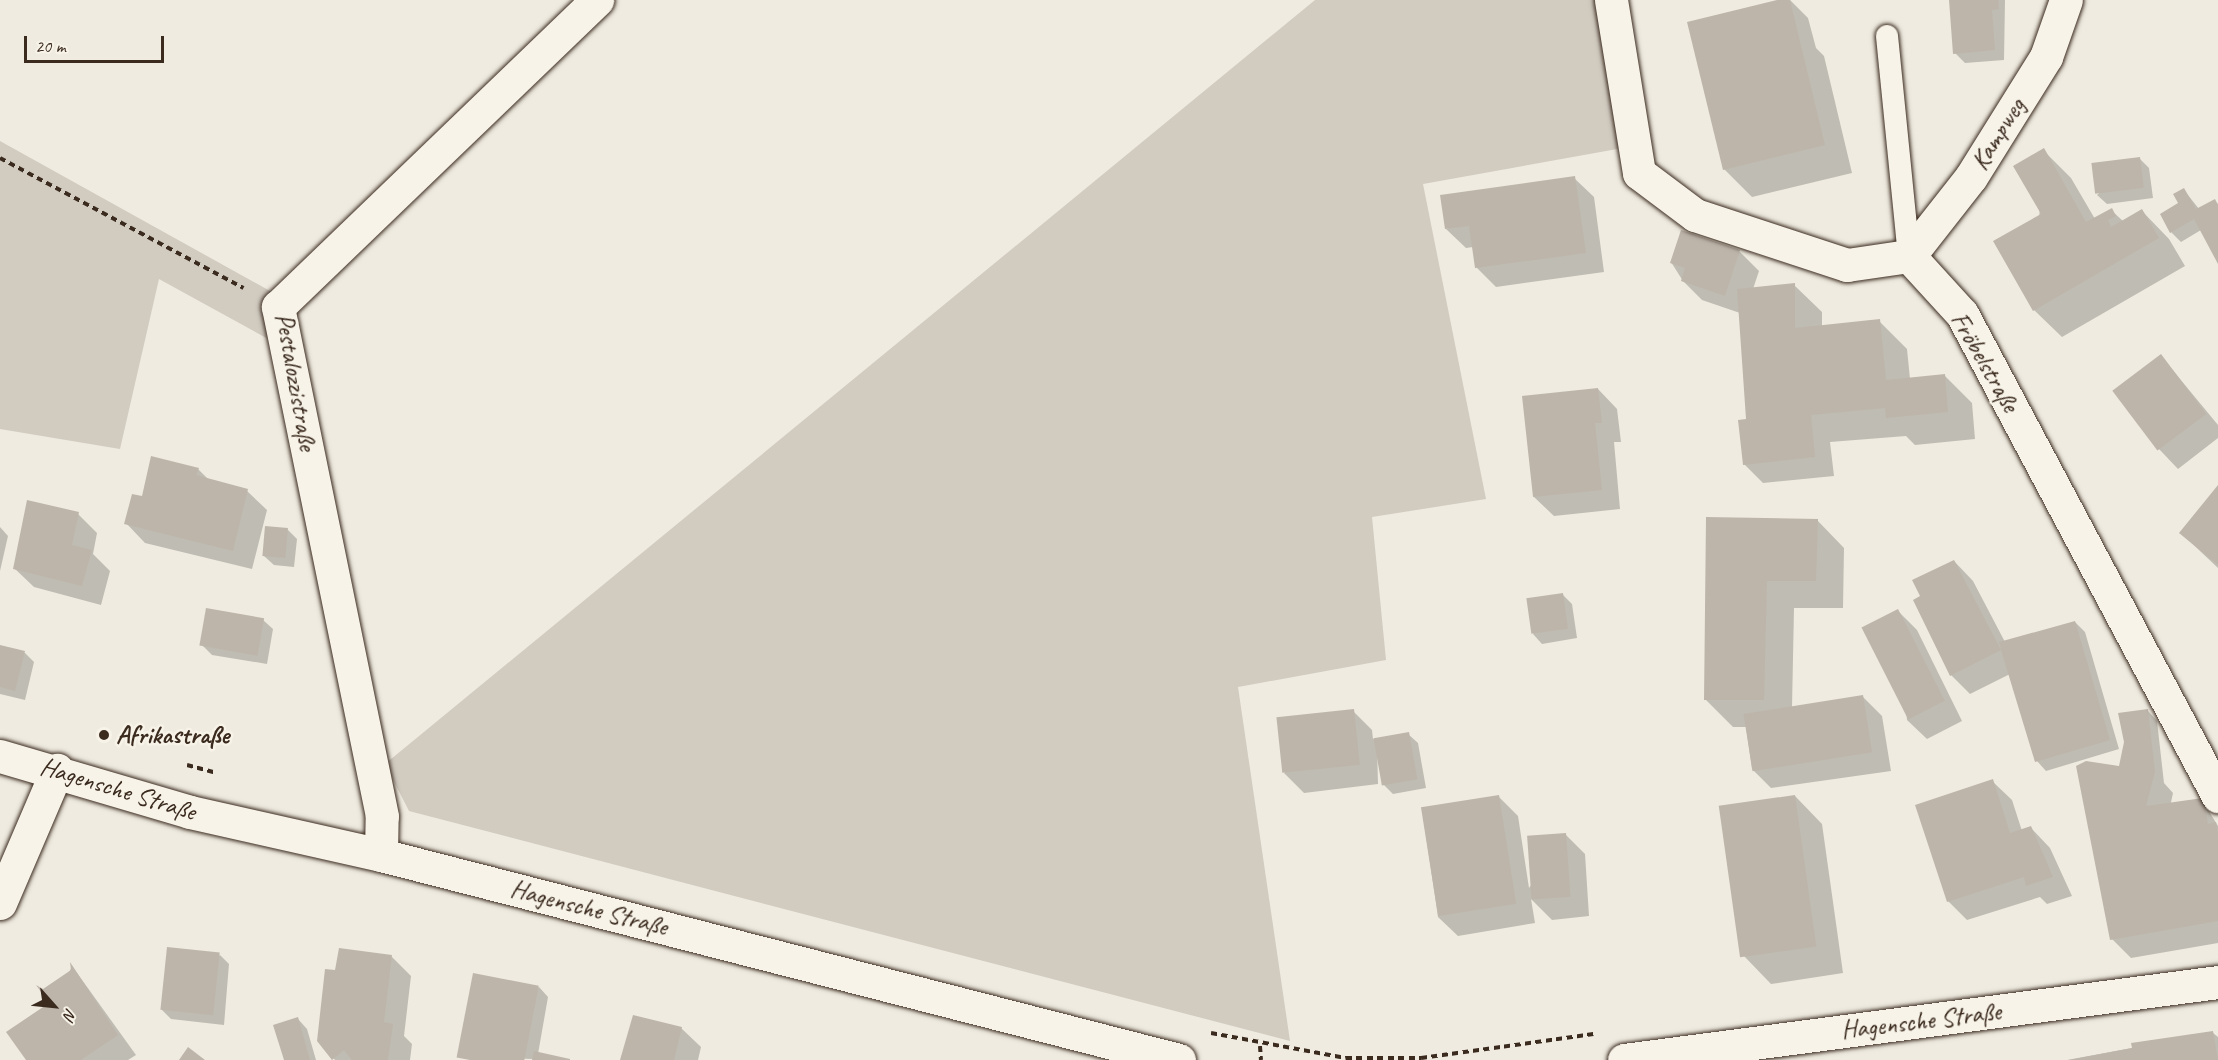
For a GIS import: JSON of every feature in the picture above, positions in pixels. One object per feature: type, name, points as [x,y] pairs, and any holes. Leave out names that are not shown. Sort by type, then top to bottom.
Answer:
[{"type":"street","name":"Pestalozzistraße","points":[[381,855],[382,816],[278,307],[597,0]]},
{"type":"street","points":[[1611,0],[1639,173],[1695,214],[1847,265],[1909,256]]},
{"type":"street","name":"Kampweg","points":[[1909,256],[1971,177],[2046,57],[2066,0]]},
{"type":"street","name":"Fröbelstraße","points":[[1909,256],[1962,314],[2218,796]]},
{"type":"street","name":"Hagensche Straße","points":[[0,756],[57,770],[190,812],[381,855],[1179,1060]]},
{"type":"street","points":[[0,903],[57,770]]},
{"type":"street","name":"Hagensche Straße","points":[[1624,1060],[2218,982]]},
{"type":"lane","points":[[1887,36],[1909,256]]},
{"type":"path","points":[[0,158],[278,307]]},
{"type":"path","points":[[179,763],[224,775]]},
{"type":"path","points":[[1202,1031],[1260,1046],[1346,1058],[1421,1058],[1602,1032]]},
{"type":"path","points":[[1260,1046],[1261,1060]]},
{"type":"shaded area","points":[[1315,0],[1625,0],[1645,144],[1423,184],[1486,499],[1372,517],[1386,660],[1238,687],[1290,1041],[409,811],[385,764]]},
{"type":"shaded area","points":[[0,141],[270,291],[270,340],[159,279],[120,449],[0,429]]},
{"type":"building","points":[[1777,0],[1790,0],[1825,145],[1723,170],[1687,22]]},
{"type":"building","points":[[1949,0],[1998,0],[1999,9],[1992,10],[1995,50],[1953,54]]},
{"type":"building","points":[[2044,148],[2086,222],[2112,208],[2116,216],[2108,220],[2111,227],[2142,209],[2159,238],[2033,311],[1993,241],[2041,214],[2013,166]]},
{"type":"building","points":[[2140,157],[2144,188],[2095,194],[2091,163]]},
{"type":"building","points":[[1575,176],[1586,253],[1475,268],[1469,226],[1445,229],[1440,195]]},
{"type":"building","points":[[2184,188],[2196,209],[2215,199],[2218,205],[2218,264],[2194,219],[2170,233],[2160,214],[2178,203],[2173,194]]},
{"type":"building","points":[[1681,230],[1740,250],[1725,296],[1681,281],[1685,268],[1670,263]]},
{"type":"building","points":[[1795,283],[1795,328],[1880,319],[1886,380],[1945,374],[1948,412],[1886,418],[1885,408],[1811,415],[1815,457],[1743,465],[1738,420],[1746,419],[1737,289]]},
{"type":"building","points":[[2161,354],[2206,414],[2157,451],[2112,391]]},
{"type":"building","points":[[1598,388],[1602,423],[1595,423],[1602,490],[1533,497],[1522,396]]},
{"type":"building","points":[[151,456],[199,468],[196,475],[248,489],[233,551],[124,524],[132,494],[142,496]]},
{"type":"building","points":[[2218,485],[2218,565],[2179,533]]},
{"type":"building","points":[[27,500],[79,512],[72,545],[92,550],[82,586],[13,569]]},
{"type":"building","points":[[1706,517],[1818,519],[1816,581],[1767,581],[1764,700],[1704,700]]},
{"type":"building","points":[[265,526],[288,528],[285,558],[262,556]]},
{"type":"building","points":[[1954,560],[2001,650],[1950,676],[1913,600],[1920,596],[1912,580]]},
{"type":"building","points":[[1563,593],[1568,629],[1531,634],[1526,598]]},
{"type":"building","points":[[206,608],[264,618],[258,656],[199,645]]},
{"type":"building","points":[[1898,609],[1945,701],[1908,719],[1861,628]]},
{"type":"building","points":[[2075,621],[2110,740],[2035,762],[1999,642]]},
{"type":"building","points":[[0,645],[25,651],[15,691],[0,687]]},
{"type":"building","points":[[1863,695],[1872,752],[1753,771],[1743,714]]},
{"type":"building","points":[[1354,709],[1360,765],[1282,773],[1276,717]]},
{"type":"building","points":[[2148,709],[2155,772],[2146,806],[2203,798],[2208,824],[2216,822],[2218,833],[2218,921],[2110,940],[2076,766],[2086,761],[2119,766],[2124,742],[2118,713]]},
{"type":"building","points":[[1409,732],[1417,779],[1382,786],[1374,738]]},
{"type":"building","points":[[1993,779],[2010,833],[2031,826],[2053,877],[2026,886],[2024,877],[1947,902],[1915,805]]},
{"type":"building","points":[[1499,795],[1516,904],[1438,916],[1421,807]]},
{"type":"building","points":[[1795,795],[1816,947],[1740,957],[1719,806]]},
{"type":"building","points":[[1566,833],[1570,897],[1532,900],[1527,836]]},
{"type":"building","points":[[167,947],[220,953],[213,1015],[160,1010]]},
{"type":"building","points":[[339,948],[392,955],[384,1022],[393,1024],[388,1060],[352,1060],[344,1050],[332,1060],[317,1041],[325,969],[335,970]]},
{"type":"building","points":[[70,962],[118,1035],[81,1060],[26,1060],[6,1032],[49,1003],[36,985],[43,989],[71,970]]},
{"type":"building","points":[[473,973],[539,986],[524,1060],[470,1060],[457,1057]]},
{"type":"building","points":[[633,1015],[682,1027],[674,1060],[620,1060]]},
{"type":"building","points":[[298,1017],[310,1060],[284,1060],[273,1025]]},
{"type":"building","points":[[2213,1031],[2218,1060],[2069,1060],[2132,1048],[2131,1043]]},
{"type":"building","points":[[188,1047],[205,1060],[179,1060]]},
{"type":"building","points":[[534,1051],[570,1059],[570,1060],[532,1060]]},
{"type":"place","name":"Afrikastraße","points":[[104,735]]}]
